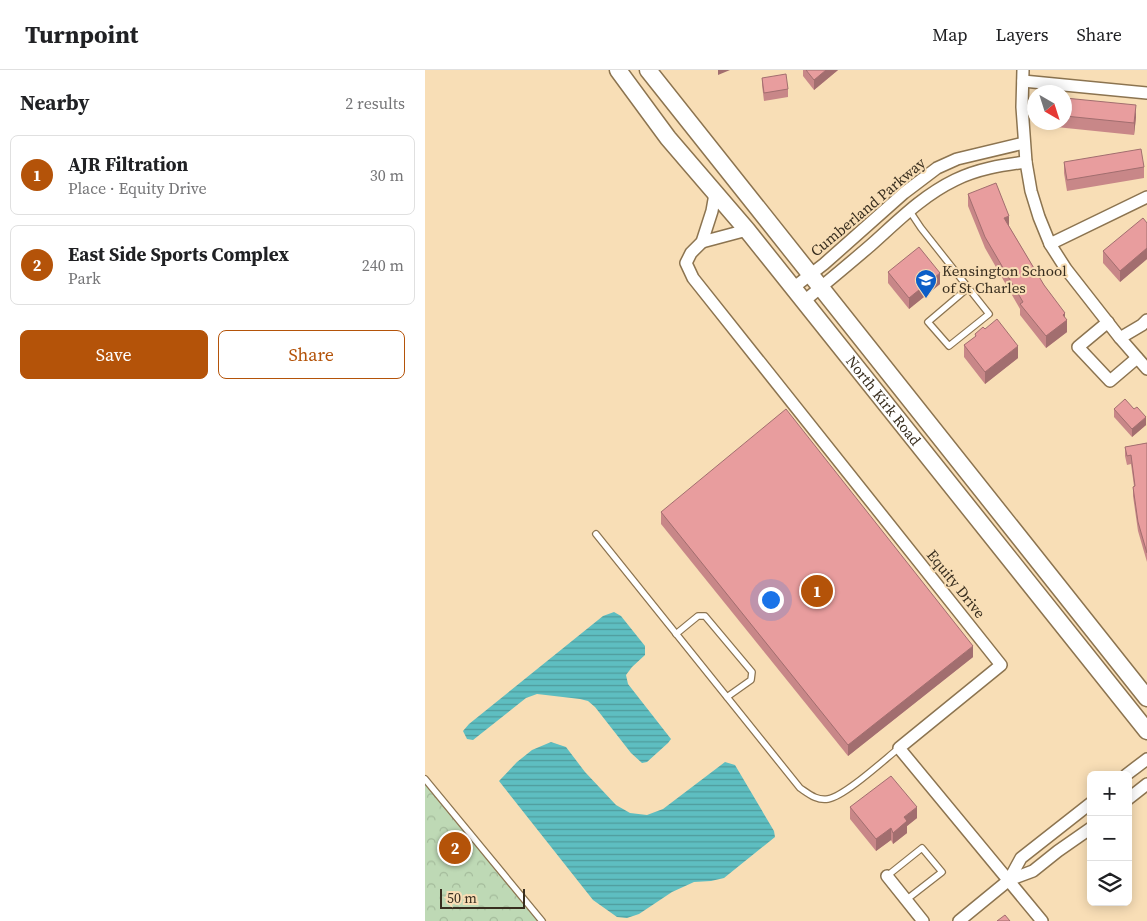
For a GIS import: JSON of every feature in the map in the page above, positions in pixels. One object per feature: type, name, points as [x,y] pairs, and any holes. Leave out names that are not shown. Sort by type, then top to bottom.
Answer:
[{"type":"main road","name":"North Kirk Road","points":[[617,70],[669,138],[747,230],[1147,731]]},
{"type":"main road","name":"North Kirk Road","points":[[648,70],[1147,698]]},
{"type":"street","points":[[1147,94],[1023,76],[1022,107],[1026,162],[1031,191],[1050,244],[1065,269],[1147,369]]},
{"type":"street","name":"Cumberland Parkway","points":[[803,302],[816,281],[904,193],[937,168],[957,159],[1024,143]]},
{"type":"street","name":"Cumberland Parkway","points":[[793,288],[816,281],[931,193],[957,179],[980,170],[1004,164],[1026,162]]},
{"type":"street","name":"Equity Drive","points":[[715,194],[712,211],[702,242],[691,252],[686,263],[693,278],[1001,665],[899,748]]},
{"type":"street","points":[[1050,244],[1147,197]]},
{"type":"street","points":[[702,242],[747,230]]},
{"type":"street","points":[[1120,338],[1147,320]]},
{"type":"street","points":[[1108,322],[1078,347],[1110,381],[1137,358]]},
{"type":"street","points":[[899,748],[1042,921]]},
{"type":"street","points":[[1131,771],[1147,759]]},
{"type":"street","points":[[1132,796],[1147,784]]},
{"type":"street","points":[[1009,880],[1021,858],[1087,806]]},
{"type":"street","points":[[959,921],[1009,880],[1033,870],[1087,831]]},
{"type":"street","points":[[887,876],[923,921]]},
{"type":"lane","points":[[909,210],[969,288],[989,314],[949,346],[928,322],[969,288]]},
{"type":"lane","points":[[596,534],[800,788],[815,798],[828,799],[844,792],[899,748]]},
{"type":"lane","points":[[676,634],[698,616],[705,616],[751,672],[751,680],[727,697]]},
{"type":"lane","points":[[425,780],[541,921]]},
{"type":"lane","points":[[887,876],[922,848],[942,872],[906,900]]},
{"type":"green space","points":[[425,775],[545,921],[425,921]]},
{"type":"water","points":[[614,612],[621,616],[645,646],[645,655],[626,675],[628,684],[671,739],[647,762],[642,763],[631,753],[595,707],[588,701],[580,699],[537,694],[526,698],[473,740],[467,739],[463,731],[469,724],[603,616]]},
{"type":"water","points":[[551,742],[566,747],[585,772],[616,805],[630,813],[647,815],[663,809],[725,762],[735,765],[774,831],[775,837],[724,878],[694,882],[672,892],[639,914],[627,918],[617,917],[593,900],[499,781],[517,762],[532,750]]},
{"type":"building","points":[[806,70],[826,70],[814,80]]},
{"type":"building","points":[[786,74],[788,89],[764,93],[762,78]]},
{"type":"building","points":[[1072,99],[1136,105],[1134,123],[1072,117]]},
{"type":"building","points":[[1141,149],[1144,167],[1067,180],[1064,162]]},
{"type":"building","points":[[996,183],[1009,216],[1004,218],[1044,285],[1065,313],[1063,315],[1067,320],[1046,336],[1020,304],[1023,302],[985,237],[968,194]]},
{"type":"building","points":[[1143,218],[1147,223],[1147,248],[1120,271],[1103,251]]},
{"type":"building","points":[[919,247],[940,273],[909,298],[888,272]]},
{"type":"building","points":[[997,319],[1018,346],[985,372],[964,345],[976,336],[975,334],[983,327],[985,329]]},
{"type":"building","points":[[1125,399],[1134,409],[1137,407],[1146,417],[1132,429],[1114,409]]},
{"type":"building","points":[[786,409],[973,646],[848,745],[661,512]]},
{"type":"building","points":[[1147,443],[1147,553],[1138,522],[1131,455],[1127,456],[1125,447]]},
{"type":"building","points":[[891,776],[917,807],[904,817],[907,821],[893,833],[891,828],[876,839],[850,807]]},
{"type":"building","points":[[1005,915],[1010,921],[997,921]]},
{"type":"place","name":"Kensington School of St Charles","points":[[926,299]]},
{"type":"place","name":"AJR Filtration","points":[[817,591]]},
{"type":"place","name":"East Side Sports Complex","points":[[455,848]]}]
